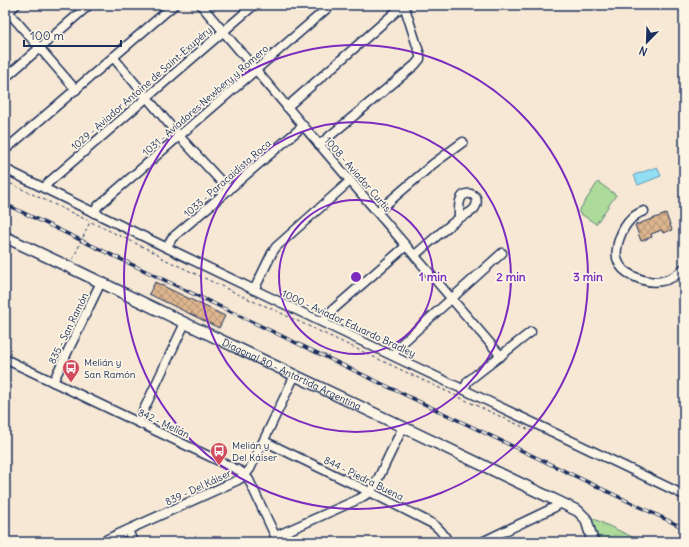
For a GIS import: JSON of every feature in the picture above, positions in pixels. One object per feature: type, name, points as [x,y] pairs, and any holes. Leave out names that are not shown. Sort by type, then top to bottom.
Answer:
[{"type":"main road","name":"Diagonal 80 - Antártida Argentina","points":[[5,237],[578,511],[586,519],[593,542]]},
{"type":"street","points":[[16,5],[6,11],[76,90]]},
{"type":"street","points":[[5,78],[89,5]]},
{"type":"street","points":[[5,150],[174,5]]},
{"type":"street","name":"1008 - Aviador Curtis","points":[[201,5],[319,145],[501,356]]},
{"type":"street","name":"1029 - Aviador Antoine de Saint-Exupéry","points":[[44,188],[146,97],[254,5]]},
{"type":"street","name":"1031 - Aviadores Newbery y Romero","points":[[94,213],[98,206],[331,5]]},
{"type":"street","points":[[287,107],[404,5],[420,59],[319,145]]},
{"type":"street","points":[[113,57],[179,136],[229,190]]},
{"type":"street","name":"1033 - Paracaidista Roca","points":[[167,247],[172,238],[303,126]]},
{"type":"street","points":[[377,212],[433,164],[463,142]]},
{"type":"street","name":"1000 - Aviador Eduardo Bradley","points":[[5,169],[254,290],[684,495]]},
{"type":"street","points":[[254,290],[276,247],[350,181]]},
{"type":"street","points":[[644,211],[634,215],[623,230],[616,251],[617,261],[631,275],[654,282],[669,279],[684,268]]},
{"type":"street","points":[[415,255],[459,218]]},
{"type":"street","points":[[323,322],[328,313],[406,246]]},
{"type":"street","points":[[393,355],[399,346],[502,253]]},
{"type":"street","name":"835 - San Ramón","points":[[53,382],[101,282]]},
{"type":"street","points":[[138,422],[185,323]]},
{"type":"street","points":[[464,389],[468,381],[531,332]]},
{"type":"street","name":"842 - Melián","points":[[5,359],[233,467],[245,475],[249,480],[277,539]]},
{"type":"street","name":"839 - Del Káiser","points":[[101,542],[238,480],[245,475],[250,469],[264,441],[295,375]]},
{"type":"street","points":[[277,539],[359,499],[370,492],[375,485],[403,427]]},
{"type":"street","name":"844 - Piedra Buena","points":[[264,441],[370,492],[439,528],[448,542]]},
{"type":"street","points":[[482,542],[553,508],[560,503]]},
{"type":"street","points":[[128,530],[133,542]]},
{"type":"path","points":[[5,181],[158,254],[162,258],[539,434]]},
{"type":"path","points":[[69,267],[91,222]]},
{"type":"green space","points":[[598,182],[616,195],[596,224],[578,212]]},
{"type":"green space","points":[[590,517],[643,542],[598,542]]},
{"type":"water","points":[[657,167],[661,176],[638,185],[634,175]]},
{"type":"building","points":[[666,214],[672,230],[663,233],[662,230],[651,234],[652,237],[641,241],[635,225]]},
{"type":"building","points":[[155,282],[225,316],[219,328],[149,294]]},
{"type":"railway","points":[[5,204],[684,528]]},
{"type":"place","name":"Melián y San Ramón","points":[[71,383]]},
{"type":"place","name":"Melián y Del Káiser","points":[[219,466]]}]
